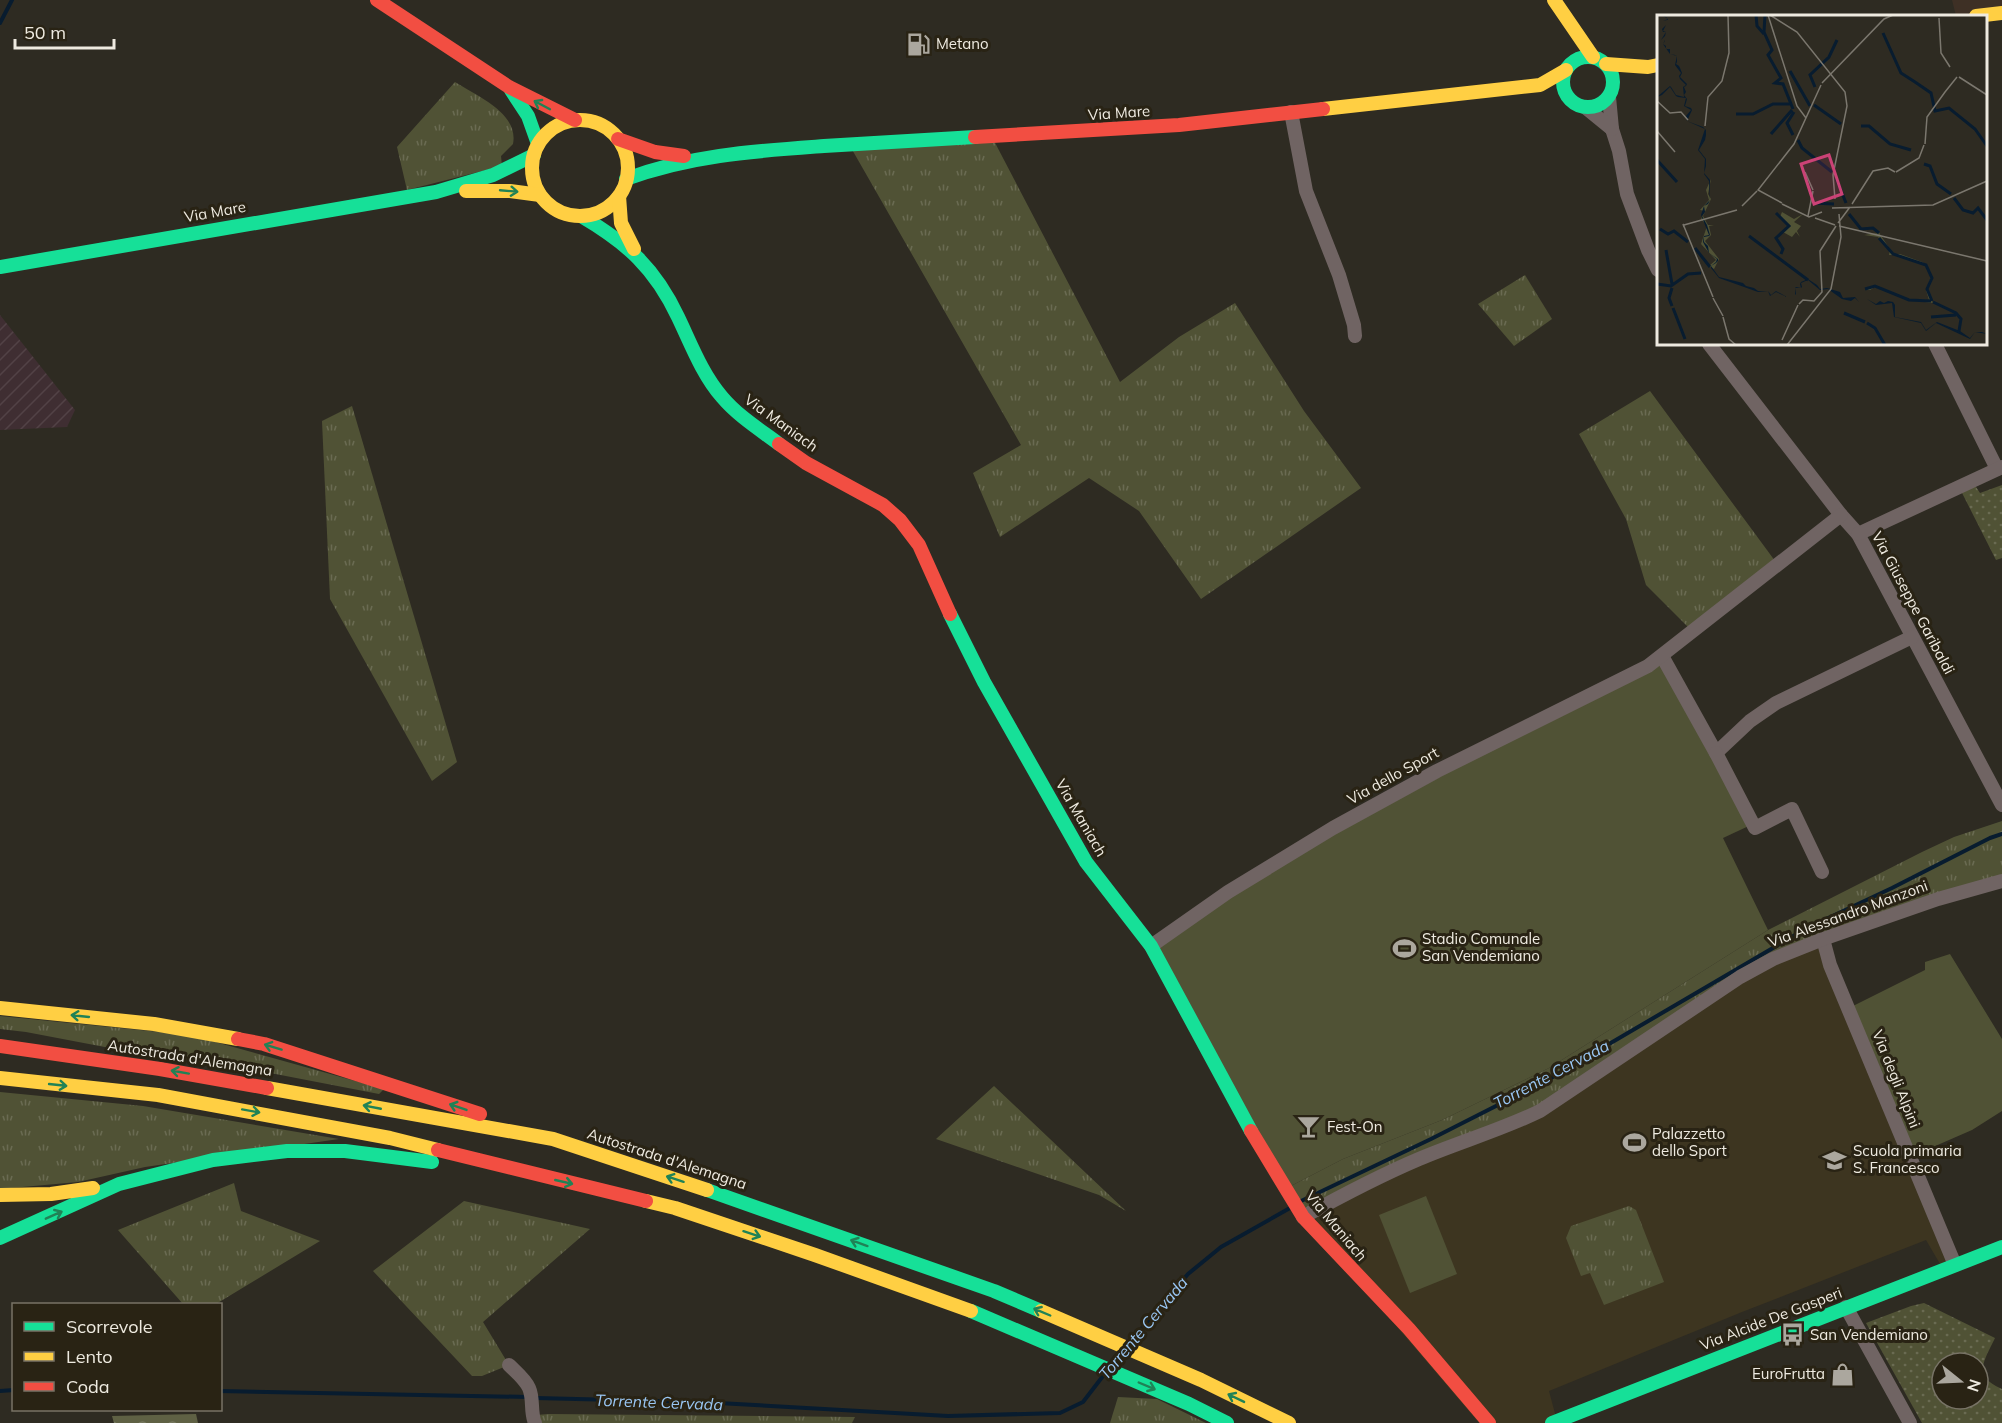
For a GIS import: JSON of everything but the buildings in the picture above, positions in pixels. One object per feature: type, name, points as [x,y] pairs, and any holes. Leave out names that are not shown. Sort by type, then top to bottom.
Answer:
[{"type":"main road","points":[[377,0],[509,87],[576,120]]},
{"type":"main road","points":[[1554,0],[1593,57],[1606,64],[1611,70],[1611,91]]},
{"type":"main road","points":[[1985,15],[2002,13]]},
{"type":"main road","points":[[1566,95],[1563,78],[1569,66],[1573,29]]},
{"type":"main road","name":"Via Mare","points":[[626,179],[658,167],[699,158],[765,150],[1179,125],[1539,85],[1585,57],[1593,57]]},
{"type":"main road","points":[[1606,64],[1653,66]]},
{"type":"main road","points":[[1585,107],[1598,105],[1611,91],[1653,66]]},
{"type":"main road","name":"Via Mare","points":[[1539,85],[1566,95],[1577,105],[1585,107]]},
{"type":"main road","points":[[509,87],[528,116],[536,149],[533,176],[540,195],[557,211],[582,216],[597,213],[619,196],[626,179],[627,158],[618,139]]},
{"type":"main road","points":[[436,192],[493,175],[536,149],[550,130],[576,120]]},
{"type":"main road","name":"Via Mare","points":[[576,120],[598,124],[608,129],[618,139],[655,152],[699,158]]},
{"type":"main road","points":[[436,192],[502,190],[540,195]]},
{"type":"main road","name":"Via Mare","points":[[0,267],[436,192]]},
{"type":"main road","name":"Via Maniach","points":[[619,196],[621,223],[636,254],[664,290],[702,367],[721,396],[740,416],[806,463],[883,505],[910,532],[919,545],[934,582],[984,682],[1086,862],[1151,946],[1234,1102],[1288,1194],[1301,1213],[1409,1329],[1489,1423]]},
{"type":"main road","name":"Via Maniach","points":[[582,216],[606,230],[636,254]]},
{"type":"main road","points":[[0,1008],[165,1025],[264,1044],[401,1087],[553,1139]]},
{"type":"main road","name":"Autostrada d'Alemagna","points":[[0,1046],[160,1069],[553,1139],[685,1182],[994,1291],[1182,1372],[1289,1423]]},
{"type":"main road","points":[[0,1078],[158,1095],[390,1138],[675,1209],[815,1255],[988,1317],[1227,1423]]},
{"type":"main road","points":[[0,1195],[51,1194],[119,1184],[213,1160],[287,1151],[345,1151],[541,1177]]},
{"type":"main road","points":[[0,1238],[119,1184]]},
{"type":"main road","name":"Via Alcide De Gasperi","points":[[1552,1423],[2002,1247]]},
{"type":"street","points":[[1611,91],[1612,129],[1619,151],[1627,194],[1648,250],[1657,266]]},
{"type":"street","points":[[1585,107],[1612,129]]},
{"type":"street","points":[[1291,112],[1306,191],[1339,275],[1354,325],[1355,336]]},
{"type":"street","name":"Via Giuseppe Garibaldi","points":[[1710,345],[1840,515],[1858,534],[2002,806]]},
{"type":"street","points":[[1858,534],[2000,468],[1936,345]]},
{"type":"street","name":"Via dello Sport","points":[[1151,946],[1228,892],[1333,828],[1437,771],[1634,675],[1662,656],[1840,515]]},
{"type":"street","points":[[1716,753],[1750,721],[1776,703],[1912,637]]},
{"type":"street","points":[[1662,656],[1755,828],[1792,809],[1822,872]]},
{"type":"street","name":"Via Alessandro Manzoni","points":[[1301,1213],[1436,1152],[1507,1127],[1540,1111],[1740,977],[1773,958],[1938,899],[2002,881]]},
{"type":"street","name":"Via degli Alpini","points":[[1822,939],[1830,965],[1955,1265]]},
{"type":"street","points":[[1846,1307],[1911,1423]]},
{"type":"street","points":[[509,1365],[530,1389],[533,1419]]},
{"type":"shaded area","points":[[1952,0],[2002,0],[2002,13],[1956,15]]},
{"type":"shaded area","points":[[0,315],[75,410],[67,427],[0,430]]},
{"type":"shaded area","points":[[1823,939],[1951,1254],[1943,1269],[1926,1240],[1549,1391],[1557,1421],[1552,1423],[1479,1423],[1303,1217],[1740,977]]},
{"type":"green space","points":[[455,82],[503,114],[510,123],[513,144],[501,156],[502,166],[407,190],[397,147]]},
{"type":"green space","points":[[992,137],[1120,382],[1179,337],[1235,303],[1304,411],[1361,488],[1201,599],[1139,511],[1089,478],[1000,537],[973,473],[1021,445],[850,146]]},
{"type":"green space","points":[[1525,275],[1552,319],[1514,346],[1478,304]]},
{"type":"green space","points":[[1650,391],[1778,565],[1693,632],[1646,585],[1626,519],[1579,434]]},
{"type":"green space","points":[[352,406],[457,762],[432,781],[330,599],[322,421]]},
{"type":"green space","points":[[1972,481],[1980,493],[2002,485],[2002,558],[1996,560],[1959,487]]},
{"type":"green space","points":[[1662,656],[1753,824],[1723,838],[1768,930],[1549,1068],[1442,1120],[1343,1159],[1285,1189],[1151,946],[1228,892]]},
{"type":"green space","points":[[2002,821],[2002,881],[1773,959],[1540,1111],[1303,1217],[1285,1189],[1343,1159],[1442,1120],[1549,1068],[1768,930],[1954,837]]},
{"type":"green space","points":[[1950,954],[2002,1039],[2002,1111],[1972,1130],[1910,1157],[1849,1008],[1925,970],[1925,962]]},
{"type":"green space","points":[[0,1016],[190,1035],[384,1089],[379,1094],[260,1071],[131,1052],[0,1029]]},
{"type":"green space","points":[[994,1086],[1126,1211],[1099,1195],[936,1139]]},
{"type":"green space","points":[[0,1092],[143,1106],[339,1139],[145,1167],[78,1182],[0,1189]]},
{"type":"green space","points":[[234,1183],[241,1211],[320,1241],[218,1303],[182,1303],[118,1230]]},
{"type":"green space","points":[[1426,1196],[1457,1274],[1410,1293],[1379,1215]]},
{"type":"green space","points":[[464,1201],[590,1229],[483,1322],[509,1365],[482,1376],[472,1376],[373,1271]]},
{"type":"green space","points":[[1629,1206],[1636,1210],[1664,1282],[1604,1305],[1590,1273],[1581,1276],[1566,1238],[1571,1226]]},
{"type":"green space","points":[[1924,1303],[1995,1338],[1988,1351],[1930,1351],[1930,1411],[1990,1411],[1990,1382],[2002,1389],[2002,1423],[1922,1423],[1866,1323]]},
{"type":"green space","points":[[1118,1397],[1157,1399],[1206,1423],[1110,1423]]},
{"type":"green space","points":[[196,1414],[198,1423],[114,1423],[112,1416]]},
{"type":"green space","points":[[536,1415],[855,1417],[852,1423],[535,1423]]},
{"type":"waterway","points":[[0,23],[12,0]]},
{"type":"waterway","name":"Torrente Cervada","points":[[1299,1202],[1551,1078],[1807,928],[2002,834]]},
{"type":"waterway","name":"Torrente Cervada","points":[[1130,1342],[1188,1274],[1221,1247],[1290,1208]]},
{"type":"waterway","name":"Torrente Cervada","points":[[535,1398],[700,1402],[948,1416],[1060,1413],[1083,1402],[1103,1376]]},
{"type":"waterway","name":"Torrente Cervada","points":[[0,1391],[12,1390]]},
{"type":"waterway","name":"Torrente Cervada","points":[[222,1391],[528,1397]]},
{"type":"traffic: fast","points":[[1583,57],[1593,57],[1606,64],[1613,77],[1613,82],[1613,87],[1606,100],[1593,107],[1583,107],[1574,103],[1567,96],[1563,87],[1563,77],[1567,68],[1574,61],[1583,57]]},
{"type":"traffic: fast","points":[[511,90],[528,116],[538,144]]},
{"type":"traffic: fast","points":[[626,179],[674,164],[748,152],[975,137]]},
{"type":"traffic: fast","points":[[0,267],[436,192],[493,175],[534,155]]},
{"type":"traffic: fast","points":[[581,216],[612,236],[638,258],[660,284],[697,359],[715,388],[735,410],[779,444]]},
{"type":"traffic: fast","points":[[950,614],[984,682],[1086,862],[1151,946],[1251,1131]]},
{"type":"traffic: fast","points":[[0,1238],[119,1184],[213,1160],[287,1151],[345,1151],[432,1162]]},
{"type":"traffic: fast","points":[[707,1190],[994,1291],[1041,1311]]},
{"type":"traffic: fast","points":[[1552,1423],[2002,1247]]},
{"type":"traffic: fast","points":[[971,1311],[1189,1404],[1227,1423]]},
{"type":"traffic: slow","points":[[1554,0],[1593,57]]},
{"type":"traffic: slow","points":[[1985,15],[2002,13]]},
{"type":"traffic: slow","points":[[1606,64],[1648,67],[1657,65]]},
{"type":"traffic: slow","points":[[1323,109],[1540,85],[1566,70]]},
{"type":"traffic: slow","points":[[580,120],[598,124],[614,134],[624,150],[628,168],[624,186],[614,202],[598,212],[580,216],[562,212],[546,202],[536,186],[532,168],[536,150],[546,134],[562,124],[580,120]]},
{"type":"traffic: slow","points":[[466,191],[510,191],[540,195]]},
{"type":"traffic: slow","points":[[619,196],[621,223],[634,249]]},
{"type":"traffic: slow","points":[[0,1008],[154,1024],[238,1039]]},
{"type":"traffic: slow","points":[[0,1078],[158,1095],[390,1138],[438,1150]]},
{"type":"traffic: slow","points":[[267,1088],[553,1139],[707,1190]]},
{"type":"traffic: slow","points":[[0,1195],[51,1194],[93,1188]]},
{"type":"traffic: slow","points":[[646,1201],[675,1208],[815,1255],[971,1311]]},
{"type":"traffic: slow","points":[[1041,1311],[1201,1380],[1289,1423]]},
{"type":"traffic: jam","points":[[377,0],[509,87],[575,120]]},
{"type":"traffic: jam","points":[[975,137],[1179,125],[1323,109]]},
{"type":"traffic: jam","points":[[618,139],[655,152],[684,156]]},
{"type":"traffic: jam","points":[[779,444],[806,463],[883,505],[900,520],[919,545],[950,614]]},
{"type":"traffic: jam","points":[[238,1039],[264,1044],[480,1114]]},
{"type":"traffic: jam","points":[[0,1046],[160,1069],[267,1088]]},
{"type":"traffic: jam","points":[[1251,1131],[1303,1217],[1409,1329],[1489,1423]]},
{"type":"traffic: jam","points":[[438,1150],[646,1201]]},
{"type":"place","name":"Metano","points":[[918,44]]},
{"type":"place","name":"Stadio Comunale San Vendemiano","points":[[1404,948]]},
{"type":"place","name":"Fest-On","points":[[1309,1127]]},
{"type":"place","name":"Palazzetto dello Sport","points":[[1634,1143]]},
{"type":"place","name":"Scuola primaria S. Francesco","points":[[1835,1160]]},
{"type":"place","name":"San Vendemiano","points":[[1792,1335]]},
{"type":"place","name":"EuroFrutta","points":[[1843,1374]]}]
